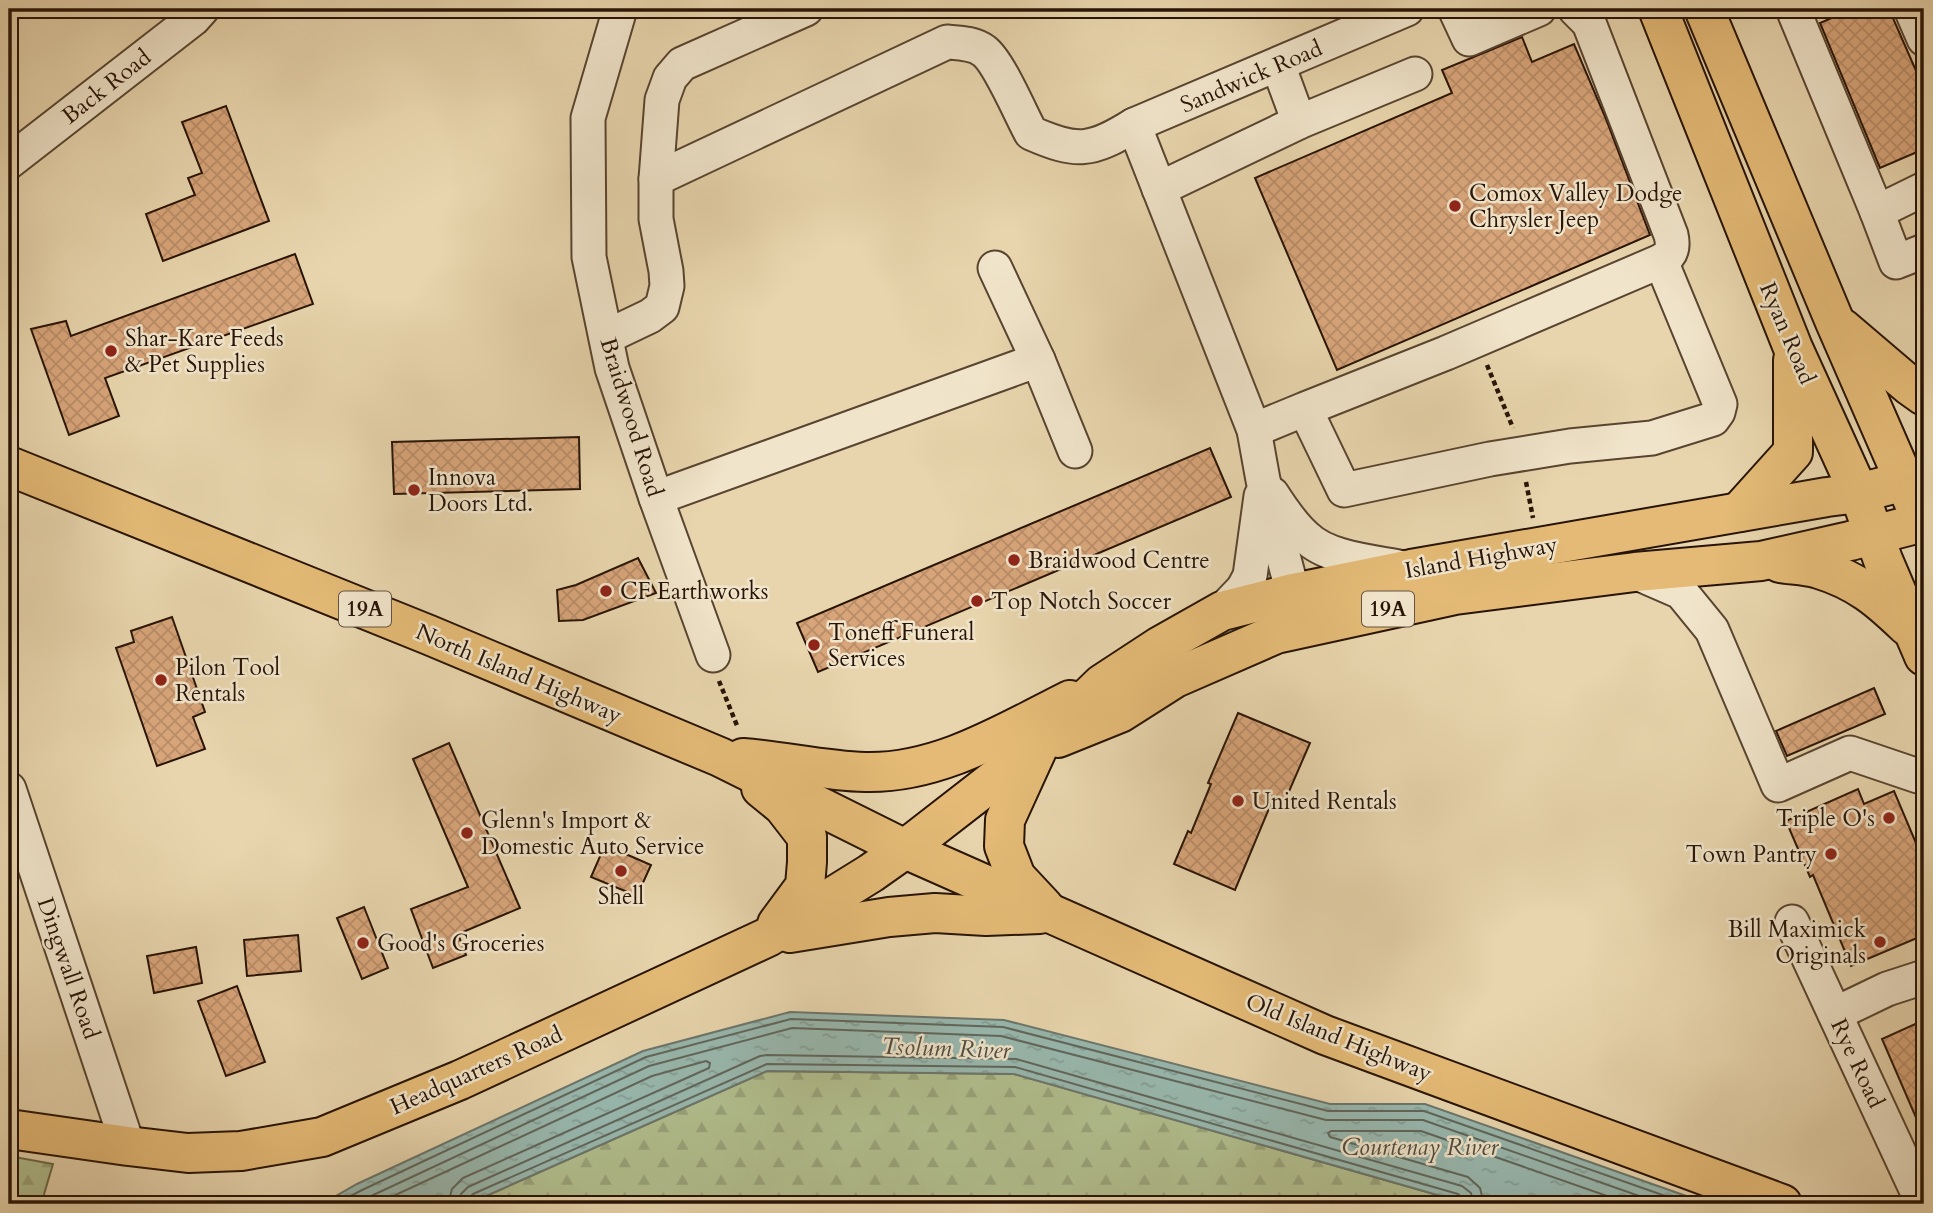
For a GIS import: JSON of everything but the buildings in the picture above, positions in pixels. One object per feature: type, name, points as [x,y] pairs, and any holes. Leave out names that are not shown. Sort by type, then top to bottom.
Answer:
[{"type":"main road","name":"Ryan Road","points":[[1657,9],[1793,348],[1859,493],[1919,644]]},
{"type":"main road","name":"Ryan Road","points":[[1705,10],[1886,440],[1915,480],[1924,524]]},
{"type":"main road","points":[[1835,322],[1924,396]]},
{"type":"main road","points":[[1739,512],[1793,452],[1793,348]]},
{"type":"main road","name":"North Island Highway","points":[[9,466],[429,635],[730,745],[905,849]]},
{"type":"main road","name":"Island Highway","points":[[905,849],[1040,746],[1102,684],[1160,646],[1222,611],[1293,593],[1411,569],[1859,493],[1915,480]]},
{"type":"main road","name":"Island Highway","points":[[1040,746],[1120,713],[1175,678],[1276,634],[1455,595],[1635,572],[1760,561],[1924,524]]},
{"type":"main road","points":[[1760,561],[1817,568],[1850,581],[1878,598],[1919,644]]},
{"type":"main road","points":[[730,745],[775,761],[841,770],[867,772],[906,769],[974,749],[1102,684]]},
{"type":"main road","points":[[730,745],[807,837],[805,886],[768,937]]},
{"type":"main road","points":[[1040,746],[1005,820],[1004,846],[1016,877],[1050,914]]},
{"type":"main road","name":"Old Island Highway","points":[[905,849],[1325,1035],[1782,1204]]},
{"type":"main road","name":"Headquarters Road","points":[[9,1129],[188,1153],[241,1151],[322,1136],[460,1080],[768,937],[905,849]]},
{"type":"main road","points":[[768,937],[856,921],[935,913],[986,916],[1050,914]]},
{"type":"street","name":"Back Road","points":[[9,162],[193,19],[202,9]]},
{"type":"street","name":"Braidwood Road","points":[[620,9],[588,118],[589,257],[612,368],[714,664]]},
{"type":"street","points":[[606,337],[650,316],[662,307],[667,286],[656,219],[656,179],[662,100],[670,78],[681,64],[806,9]]},
{"type":"street","name":"Sandwick Road","points":[[656,179],[947,42],[970,44],[985,51],[999,69],[1031,133],[1059,145],[1081,148],[1111,139],[1135,125],[1407,9]]},
{"type":"street","points":[[1455,9],[1469,39],[1539,9]]},
{"type":"street","points":[[1254,430],[1446,353],[1669,256],[1674,245],[1671,235],[1589,23],[1575,9]]},
{"type":"street","points":[[1795,11],[1896,262],[1924,251]]},
{"type":"street","points":[[1278,65],[1298,121]]},
{"type":"street","points":[[1159,189],[1298,121],[1415,74]]},
{"type":"street","points":[[1135,125],[1254,430],[1263,480],[1293,593],[1282,626],[1276,634]]},
{"type":"street","points":[[1877,212],[1924,189]]},
{"type":"street","points":[[1305,409],[1344,490],[1570,446],[1652,438],[1706,422],[1713,419],[1720,404],[1661,261]]},
{"type":"street","points":[[995,268],[1038,360],[1075,451]]},
{"type":"street","points":[[656,498],[1038,360]]},
{"type":"street","points":[[1263,480],[1306,538],[1344,556],[1411,569]]},
{"type":"street","points":[[1222,611],[1243,589],[1250,576],[1263,480]]},
{"type":"street","points":[[1635,572],[1681,592],[1712,630],[1777,785],[1850,753],[1918,776],[1924,773]]},
{"type":"street","name":"Dingwall Road","points":[[9,789],[128,1146]]},
{"type":"street","name":"Rye Road","points":[[1793,922],[1923,1204]]},
{"type":"street","points":[[1835,1014],[1887,989],[1924,977]]},
{"type":"path","points":[[1487,364],[1518,440]]},
{"type":"path","points":[[1526,480],[1533,519]]},
{"type":"path","points":[[714,664],[730,745]]},
{"type":"green space","points":[[767,1071],[1014,1074],[1469,1204],[468,1204]]},
{"type":"green space","points":[[9,1156],[53,1164],[42,1201],[44,1204],[9,1204]]},
{"type":"water","name":"Courtenay River","points":[[790,1012],[1004,1020],[1330,1104],[1425,1104],[1709,1204],[1469,1204],[1014,1074],[767,1071],[468,1204],[322,1204],[357,1184],[643,1051]]},
{"type":"place","name":"Comox Valley Dodge Chrysler Jeep","points":[[1455,206]]},
{"type":"place","name":"Shar-Kare Feeds & Pet Supplies","points":[[111,351]]},
{"type":"place","name":"Innova Doors Ltd.","points":[[414,490]]},
{"type":"place","name":"Braidwood Centre","points":[[1014,560]]},
{"type":"place","name":"CF Earthworks","points":[[606,591]]},
{"type":"place","name":"Top Notch Soccer","points":[[977,601]]},
{"type":"place","name":"Toneff Funeral Services","points":[[814,645]]},
{"type":"place","name":"Pilon Tool Rentals","points":[[161,680]]},
{"type":"place","name":"United Rentals","points":[[1238,801]]},
{"type":"place","name":"Triple O's","points":[[1889,818]]},
{"type":"place","name":"Glenn's Import & Domestic Auto Service","points":[[467,833]]},
{"type":"place","name":"Town Pantry","points":[[1831,854]]},
{"type":"place","name":"Shell","points":[[621,871]]},
{"type":"place","name":"Bill Maximick Originals","points":[[1880,942]]},
{"type":"place","name":"Good's Groceries","points":[[363,943]]},
{"type":"water label","name":"Tsolum River","points":[[946,1048]]}]
